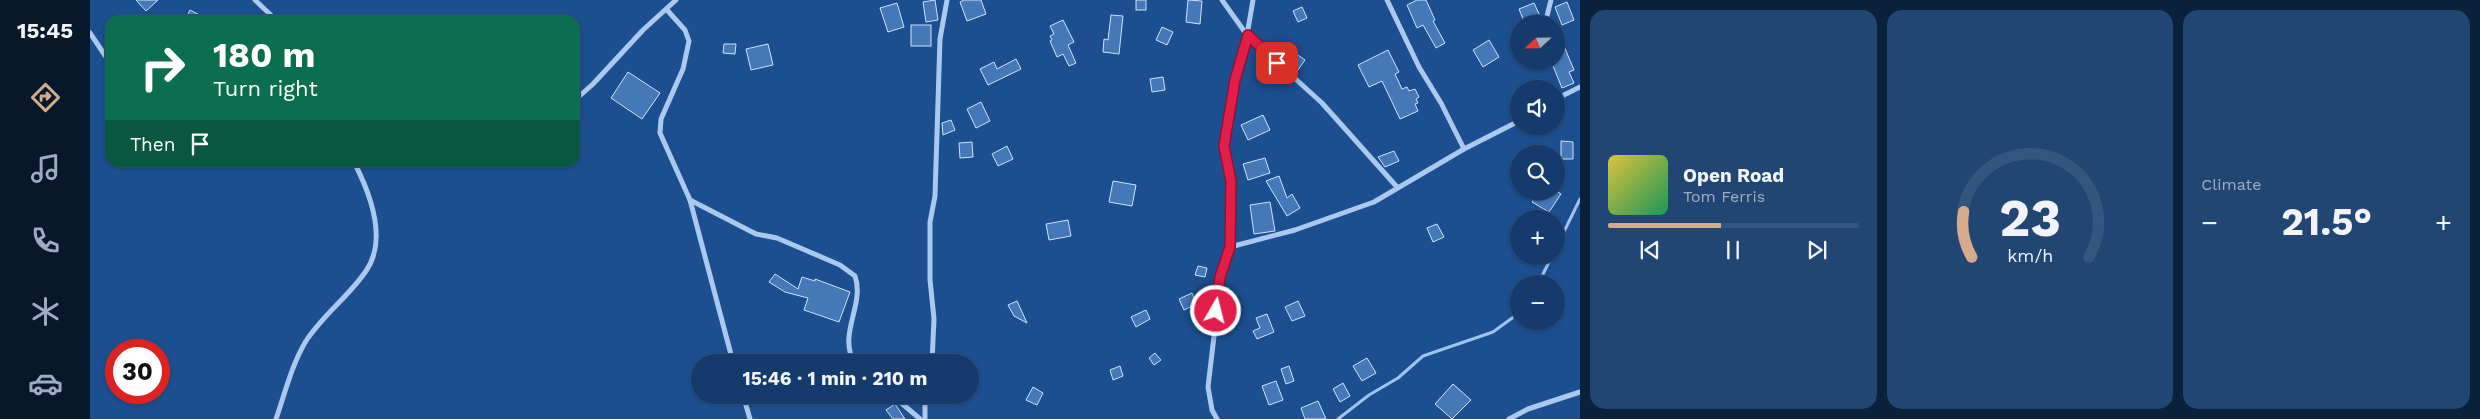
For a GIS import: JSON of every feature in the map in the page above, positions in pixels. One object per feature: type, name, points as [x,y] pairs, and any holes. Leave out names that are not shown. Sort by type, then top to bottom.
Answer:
[{"type":"street","points":[[255,0],[271,15]]},
{"type":"street","points":[[580,96],[643,30],[676,0]]},
{"type":"street","points":[[932,354],[934,319],[930,280],[930,222],[935,196],[940,39],[947,0]]},
{"type":"street","points":[[1222,0],[1248,35],[1322,103],[1397,187]]},
{"type":"street","points":[[1217,419],[1212,410],[1208,387],[1220,277],[1230,247],[1231,181],[1224,146],[1235,80],[1248,35],[1252,0]]},
{"type":"street","points":[[1387,0],[1418,67],[1441,103],[1464,149]]},
{"type":"street","points":[[1547,15],[1551,0]]},
{"type":"street","points":[[666,10],[684,30],[689,41],[683,69],[659,126],[662,139],[677,168],[690,200],[731,354]]},
{"type":"street","points":[[90,33],[105,56]]},
{"type":"street","points":[[1565,94],[1580,87]]},
{"type":"street","points":[[1230,247],[1295,230],[1374,202],[1464,149],[1510,126]]},
{"type":"street","points":[[276,419],[306,341],[366,271],[374,254],[376,243],[374,221],[369,198],[356,167]]},
{"type":"street","points":[[690,200],[756,234],[777,238],[840,266],[855,276],[858,292],[848,335],[851,354]]},
{"type":"street","points":[[1510,419],[1528,409],[1580,392]]},
{"type":"street","points":[[746,404],[750,419]]},
{"type":"street","points":[[902,404],[920,419]]},
{"type":"street","points":[[925,404],[925,419]]},
{"type":"building","points":[[136,0],[158,0],[146,11]]},
{"type":"building","points":[[935,0],[938,20],[926,22],[923,2]]},
{"type":"building","points":[[964,0],[981,0],[986,14],[967,21],[960,2]]},
{"type":"building","points":[[1136,0],[1146,0],[1146,10],[1136,10]]},
{"type":"building","points":[[1188,0],[1202,1],[1200,24],[1186,22]]},
{"type":"building","points":[[1417,0],[1426,0],[1435,20],[1433,21],[1445,43],[1436,48],[1423,25],[1417,28],[1407,5]]},
{"type":"building","points":[[1567,2],[1574,20],[1565,24],[1565,15],[1558,15],[1555,7]]},
{"type":"building","points":[[897,3],[904,27],[888,32],[880,8]]},
{"type":"building","points":[[1534,3],[1540,15],[1521,15],[1519,9]]},
{"type":"building","points":[[1302,7],[1307,18],[1298,22],[1293,11]]},
{"type":"building","points":[[190,10],[200,15],[188,15]]},
{"type":"building","points":[[1111,15],[1123,16],[1119,54],[1103,52],[1104,39],[1108,40]]},
{"type":"building","points":[[1063,20],[1074,42],[1068,45],[1076,63],[1069,66],[1063,54],[1057,57],[1050,41],[1052,40],[1050,36],[1054,34],[1050,26]]},
{"type":"building","points":[[911,25],[931,25],[931,46],[911,46]]},
{"type":"building","points":[[1162,27],[1173,32],[1167,45],[1156,40]]},
{"type":"building","points":[[1489,40],[1499,57],[1483,67],[1473,50]]},
{"type":"building","points":[[724,44],[736,44],[735,54],[723,53]]},
{"type":"building","points":[[768,44],[773,65],[751,70],[746,49]]},
{"type":"building","points":[[1565,48],[1574,70],[1569,72],[1574,83],[1565,87],[1565,80],[1559,80],[1555,70],[1565,70]]},
{"type":"building","points":[[1291,50],[1305,60],[1298,70],[1284,59]]},
{"type":"building","points":[[1388,50],[1399,72],[1395,74],[1402,89],[1407,87],[1409,91],[1415,89],[1419,97],[1416,99],[1418,103],[1415,104],[1418,111],[1400,119],[1382,81],[1369,87],[1358,65]]},
{"type":"building","points":[[1016,59],[1021,69],[988,85],[980,69],[994,62],[997,69]]},
{"type":"building","points":[[628,72],[660,93],[642,119],[611,98]]},
{"type":"building","points":[[1163,77],[1165,90],[1152,92],[1150,79]]},
{"type":"building","points":[[981,102],[990,121],[976,128],[967,109]]},
{"type":"building","points":[[1263,115],[1270,130],[1248,140],[1241,125]]},
{"type":"building","points":[[951,120],[955,130],[943,135],[942,123]]},
{"type":"building","points":[[1561,141],[1573,142],[1573,159],[1565,159],[1565,145],[1561,145]]},
{"type":"building","points":[[972,142],[973,157],[960,158],[959,143]]},
{"type":"building","points":[[1007,146],[1013,159],[998,166],[992,154]]},
{"type":"building","points":[[1394,151],[1399,161],[1385,167],[1378,157]]},
{"type":"building","points":[[1265,158],[1270,173],[1248,180],[1243,164]]},
{"type":"building","points":[[1279,176],[1287,198],[1292,194],[1300,208],[1287,216],[1266,181]]},
{"type":"building","points":[[1113,181],[1136,185],[1132,206],[1109,202]]},
{"type":"building","points":[[1533,200],[1557,200],[1550,210],[1546,210],[1532,202]]},
{"type":"building","points":[[1270,202],[1275,231],[1254,234],[1250,205]]},
{"type":"building","points":[[1068,220],[1071,236],[1049,240],[1046,224]]},
{"type":"building","points":[[1437,224],[1444,237],[1433,242],[1427,228]]},
{"type":"building","points":[[1198,266],[1207,268],[1205,277],[1195,275]]},
{"type":"building","points":[[775,274],[798,289],[802,277],[815,281],[815,279],[850,292],[839,322],[804,310],[808,298],[785,292],[769,282]]},
{"type":"building","points":[[1192,293],[1197,304],[1184,310],[1179,299]]},
{"type":"building","points":[[1017,301],[1027,323],[1014,316],[1008,305]]},
{"type":"building","points":[[1298,301],[1305,316],[1292,321],[1285,307]]},
{"type":"building","points":[[1146,310],[1150,319],[1136,327],[1131,317]]},
{"type":"building","points":[[1267,314],[1274,332],[1257,339],[1253,331],[1260,328],[1256,318]]},
{"type":"building","points":[[1155,353],[1161,360],[1154,365],[1149,358]]},
{"type":"building","points":[[1367,358],[1376,373],[1362,381],[1353,366]]},
{"type":"building","points":[[1120,366],[1123,376],[1113,380],[1110,370]]},
{"type":"building","points":[[1289,366],[1294,381],[1286,384],[1281,369]]},
{"type":"building","points":[[1276,381],[1283,400],[1269,405],[1262,386]]},
{"type":"building","points":[[1343,383],[1350,396],[1340,402],[1333,389]]},
{"type":"building","points":[[1453,384],[1471,400],[1452,419],[1435,404]]},
{"type":"building","points":[[1033,387],[1043,393],[1037,405],[1026,400]]},
{"type":"building","points":[[1318,401],[1326,419],[1305,419],[1301,408]]},
{"type":"building","points":[[895,404],[905,419],[893,419],[886,410]]},
{"type":"waterway","points":[[1565,230],[1580,199]]},
{"type":"waterway","points":[[1542,275],[1548,265]]},
{"type":"waterway","points":[[1338,419],[1369,395],[1398,378],[1423,356],[1493,332],[1510,320]]},
{"type":"route","points":[[1216,311],[1220,277],[1230,247],[1231,181],[1224,146],[1235,80],[1248,35],[1277,63]]}]
